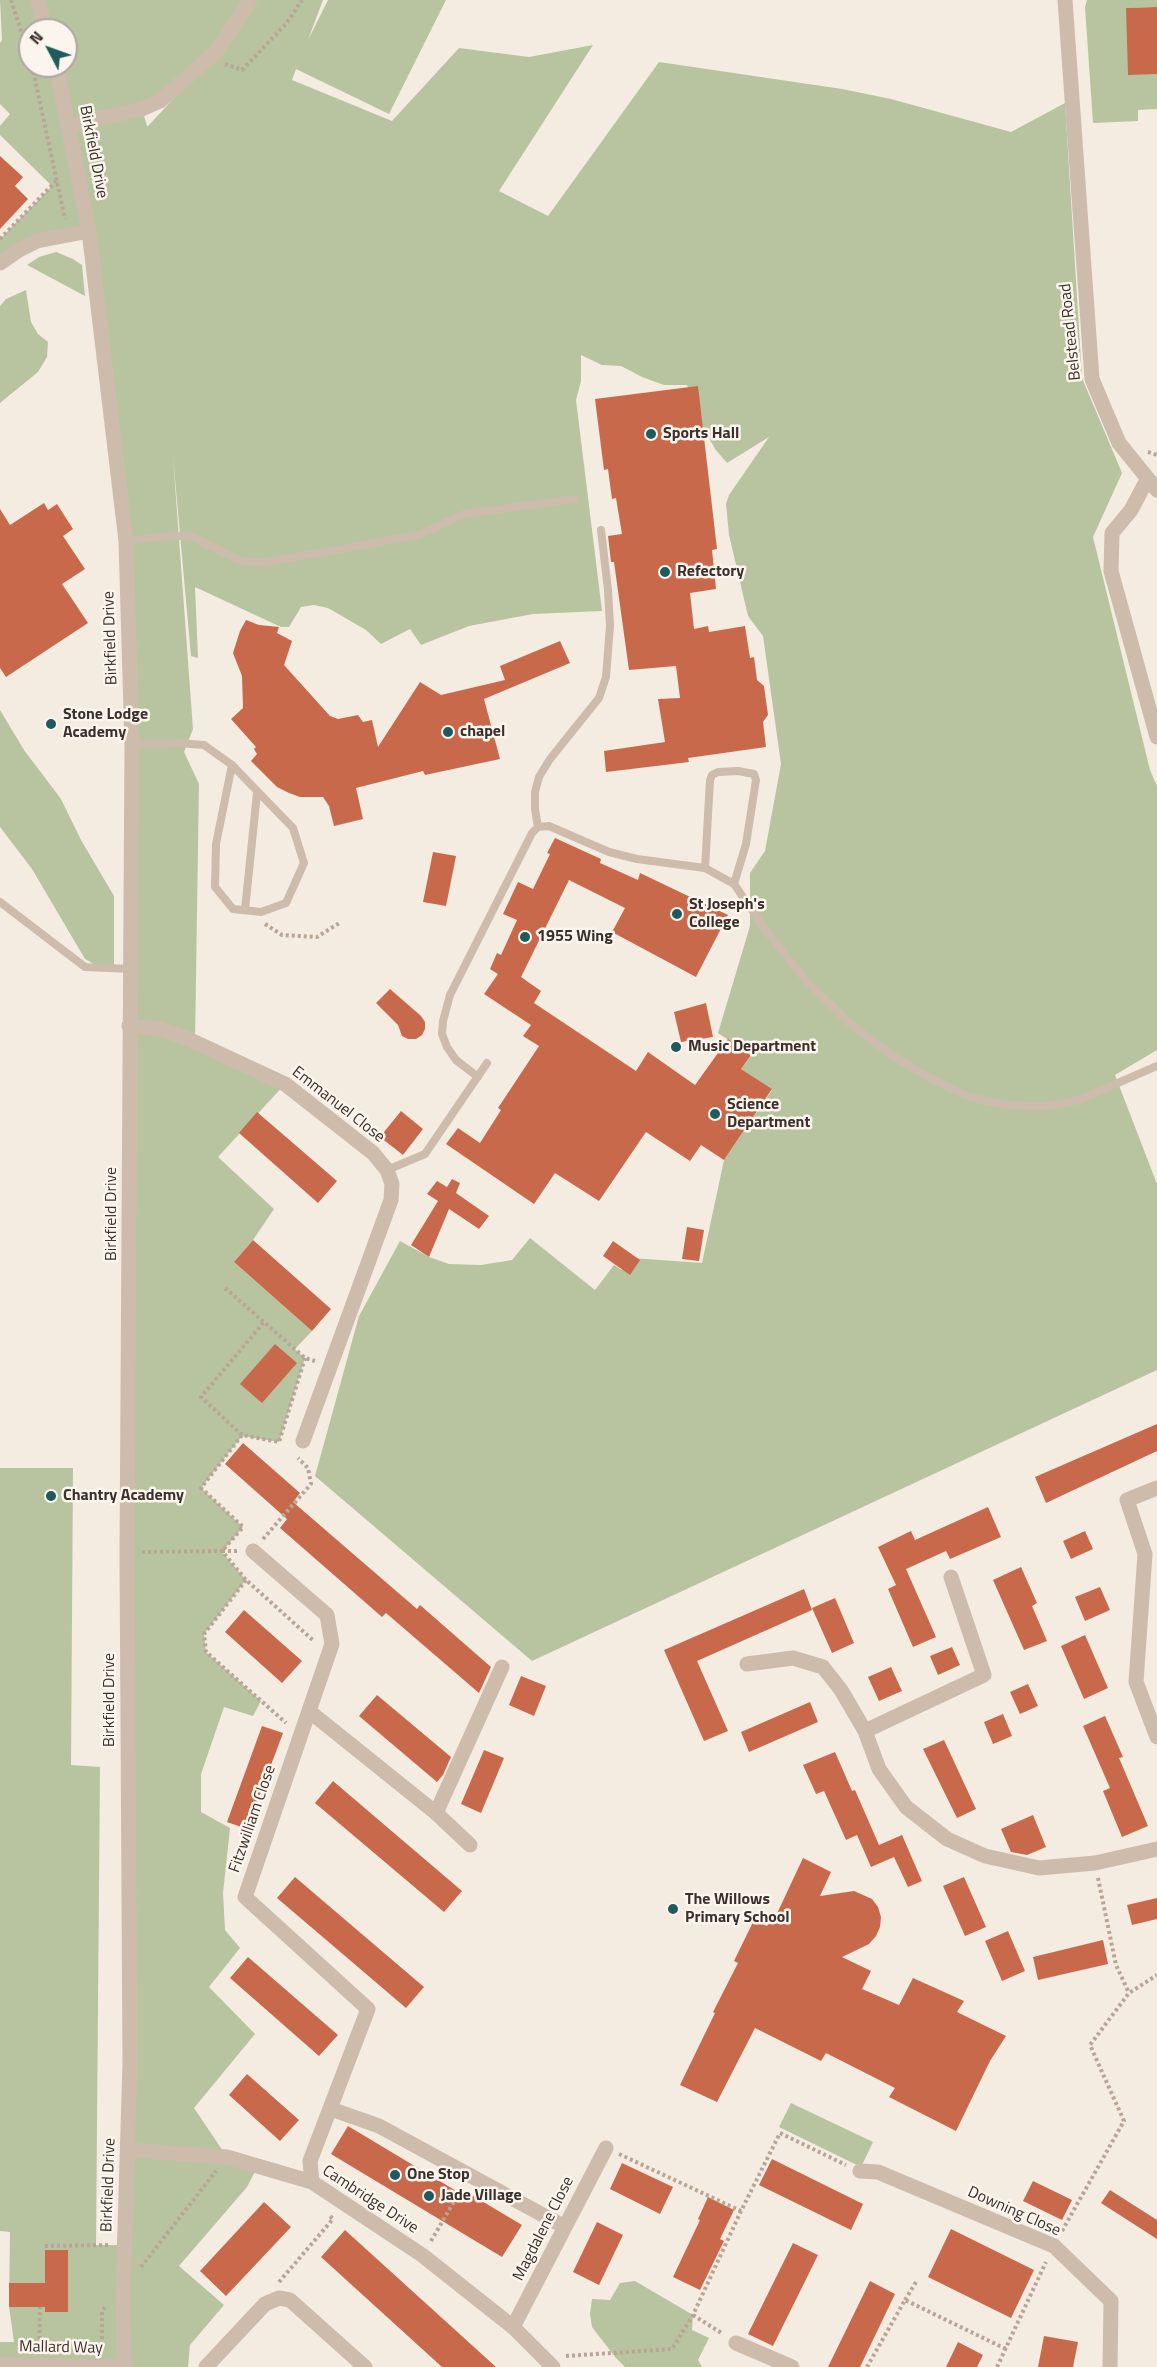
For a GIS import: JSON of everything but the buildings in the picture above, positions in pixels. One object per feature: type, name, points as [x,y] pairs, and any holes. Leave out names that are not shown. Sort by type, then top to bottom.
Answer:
[{"type":"street","points":[[38,0],[43,18]]},
{"type":"street","points":[[70,125],[142,109],[160,100],[211,59],[250,0]]},
{"type":"street","name":"Belstead Road","points":[[1065,0],[1092,379],[1119,443],[1152,485],[1112,533],[1111,571],[1157,737]]},
{"type":"street","name":"Birkfield Drive","points":[[59,78],[70,125],[89,231],[126,542],[132,745],[127,1553],[129,2150],[123,2293],[123,2367]]},
{"type":"street","points":[[0,263],[27,245],[49,238],[89,231]]},
{"type":"street","name":"Emmanuel Close","points":[[129,1026],[160,1029],[184,1037],[285,1084],[373,1153],[387,1170]]},
{"type":"street","points":[[303,1441],[391,1200],[392,1184],[387,1170]]},
{"type":"street","points":[[1157,1488],[1127,1500],[1145,1554],[1136,1682],[1157,1737]]},
{"type":"street","name":"Fitzwilliam Close","points":[[253,1551],[327,1615],[332,1644],[245,1897],[368,2008],[310,2161],[312,2182]]},
{"type":"street","points":[[865,1731],[984,1675],[951,1577]]},
{"type":"street","points":[[747,1664],[793,1658],[824,1667],[841,1690],[865,1731],[879,1769],[906,1807],[947,1839],[985,1856],[1039,1868],[1095,1863],[1157,1850]]},
{"type":"street","points":[[436,1814],[502,1667]]},
{"type":"street","points":[[309,1711],[436,1814],[470,1845]]},
{"type":"street","points":[[331,2109],[379,2126],[565,2227]]},
{"type":"street","name":"Magdalene Close","points":[[513,2327],[606,2148]]},
{"type":"street","name":"Cambridge Drive","points":[[129,2150],[227,2157],[312,2182],[422,2255],[513,2327],[547,2362]]},
{"type":"street","name":"Downing Close","points":[[860,2171],[878,2172],[1054,2246],[1111,2301],[1110,2367]]},
{"type":"street","points":[[206,2367],[265,2304],[279,2298],[290,2300],[359,2365]]},
{"type":"street","points":[[736,2343],[792,2367]]},
{"type":"street","name":"Mallard Way","points":[[0,2366],[123,2367]]},
{"type":"lane","points":[[126,542],[168,536],[187,536],[241,561],[262,563],[419,535],[464,514],[574,499]]},
{"type":"lane","points":[[538,827],[535,792],[539,777],[550,759],[599,698],[606,677],[610,626],[601,530]]},
{"type":"lane","points":[[132,745],[178,743],[204,745],[232,765],[292,828],[304,863],[286,903],[261,912],[232,909],[215,887],[216,844],[232,765]]},
{"type":"lane","points":[[705,868],[712,775],[718,772],[738,771],[754,774],[756,780],[746,844],[734,884]]},
{"type":"lane","points":[[245,910],[257,793]]},
{"type":"lane","points":[[478,1077],[456,1060],[442,1034],[450,995],[532,833],[538,827],[549,826],[609,852],[637,860],[705,868],[734,884],[767,932],[807,982],[850,1024],[893,1056],[928,1077],[969,1097],[1006,1105],[1043,1107],[1078,1100],[1157,1066]]},
{"type":"lane","points":[[0,902],[85,967],[131,969]]},
{"type":"lane","points":[[387,1170],[425,1154],[487,1063]]},
{"type":"path","points":[[11,0],[18,21]]},
{"type":"path","points":[[211,59],[242,70],[286,24],[302,0]]},
{"type":"path","points":[[35,78],[68,235]]},
{"type":"path","points":[[0,239],[58,180]]},
{"type":"path","points":[[261,912],[265,924],[282,935],[317,937],[341,922]]},
{"type":"path","points":[[225,1288],[305,1358],[329,1367]]},
{"type":"path","points":[[264,1322],[201,1397],[242,1436],[279,1442],[305,1358]]},
{"type":"path","points":[[222,1551],[243,1527],[201,1488],[242,1436]]},
{"type":"path","points":[[127,1553],[253,1551],[311,1484],[308,1468],[295,1456],[303,1441]]},
{"type":"path","points":[[222,1551],[246,1580],[328,1653]]},
{"type":"path","points":[[246,1580],[204,1634],[206,1652],[300,1736]]},
{"type":"path","points":[[1095,1863],[1116,1965],[1129,1993]]},
{"type":"path","points":[[997,2367],[1054,2246],[1124,2121],[1090,2045],[1129,1993],[1157,1975]]},
{"type":"path","points":[[547,2362],[672,2349],[693,2315],[780,2133],[860,2171]]},
{"type":"path","points":[[606,2148],[741,2211]]},
{"type":"path","points":[[139,2270],[227,2157]]},
{"type":"path","points":[[422,2255],[470,2175]]},
{"type":"path","points":[[279,2298],[279,2280],[333,2219],[324,2210]]},
{"type":"path","points":[[45,2246],[125,2245]]},
{"type":"path","points":[[867,2367],[916,2282]]},
{"type":"path","points":[[102,2339],[102,2310],[123,2293]]},
{"type":"path","points":[[905,2300],[1006,2349]]},
{"type":"path","points":[[39,2366],[40,2307]]},
{"type":"path","points":[[693,2315],[736,2343]]},
{"type":"green space","name":"St Joseph's College","points":[[0,0],[323,0],[308,40],[328,0],[446,0],[389,114],[296,69],[292,80],[392,121],[459,48],[529,57],[593,45],[499,191],[548,216],[659,62],[842,89],[891,99],[1011,132],[1065,103],[1082,378],[1122,473],[1093,537],[1150,770],[1157,786],[1157,1050],[1115,1075],[1157,1184],[1157,1370],[532,1661],[315,1476],[359,1316],[400,1241],[429,1257],[449,1264],[481,1265],[512,1260],[530,1238],[595,1290],[614,1265],[622,1270],[632,1258],[702,1263],[724,1160],[772,1090],[741,1069],[751,1055],[718,1033],[750,926],[750,873],[765,851],[781,764],[763,636],[748,616],[729,535],[726,504],[729,495],[769,437],[727,463],[715,449],[702,425],[687,385],[664,385],[621,366],[602,365],[581,355],[581,381],[576,400],[602,611],[533,614],[469,626],[421,645],[410,629],[381,644],[366,630],[328,608],[314,605],[301,607],[289,627],[281,627],[195,587],[198,658],[191,656],[173,457],[193,729],[184,752],[199,784],[195,1042],[285,1084],[218,1157],[274,1209],[253,1240],[234,1262],[312,1331],[295,1349],[305,1358],[279,1442],[242,1436],[201,1488],[243,1527],[222,1552],[246,1580],[204,1634],[206,1652],[261,1701],[253,1716],[224,1707],[201,1774],[201,1812],[230,1828],[223,1893],[225,1930],[240,1948],[209,1987],[255,2034],[194,2108],[227,2157],[258,2166],[247,2187],[179,2266],[224,2305],[190,2345],[188,2367],[0,2367],[0,2342],[14,2342],[9,2307],[10,2232],[0,2231],[0,1468],[73,1468],[71,1765],[100,1767],[96,2245],[125,2245],[126,541],[89,231],[49,238],[0,263],[0,239],[52,186],[0,135],[0,126],[10,114],[0,104],[0,43],[2,40]],"holes":[[[206,64],[148,126],[142,109]]]},
{"type":"green space","points":[[1087,0],[1157,0],[1157,7],[1126,8],[1157,74],[1157,109],[1138,110],[1138,121],[1093,123],[1085,7]]},
{"type":"green space","points":[[56,252],[82,265],[85,296],[27,265],[39,257]]},
{"type":"green space","points":[[26,290],[31,322],[38,334],[48,342],[47,357],[38,372],[0,403],[0,306],[6,299]]},
{"type":"green space","points":[[0,710],[24,750],[61,799],[81,840],[114,896],[114,966],[96,965],[85,959],[32,869],[0,827]]},
{"type":"green space","points":[[791,2103],[873,2142],[861,2167],[779,2127]]},
{"type":"green space","points":[[635,2281],[693,2315],[692,2330],[709,2338],[698,2360],[702,2367],[625,2367],[615,2357],[592,2327],[590,2314],[592,2299],[610,2300],[620,2283]]},
{"type":"place","name":"Sports Hall","points":[[651,434]]},
{"type":"place","name":"Refectory","points":[[665,572]]},
{"type":"place","name":"Stone Lodge Academy","points":[[51,724]]},
{"type":"place","name":"chapel","points":[[448,732]]},
{"type":"place","name":"St Joseph's College","points":[[677,914]]},
{"type":"place","name":"1955 Wing","points":[[525,937]]},
{"type":"place","name":"Music Department","points":[[676,1047]]},
{"type":"place","name":"Science Department","points":[[715,1114]]},
{"type":"place","name":"Chantry Academy","points":[[51,1496]]},
{"type":"place","name":"The Willows Primary School","points":[[673,1909]]},
{"type":"place","name":"One Stop","points":[[395,2175]]},
{"type":"place","name":"Jade Village","points":[[429,2196]]}]
